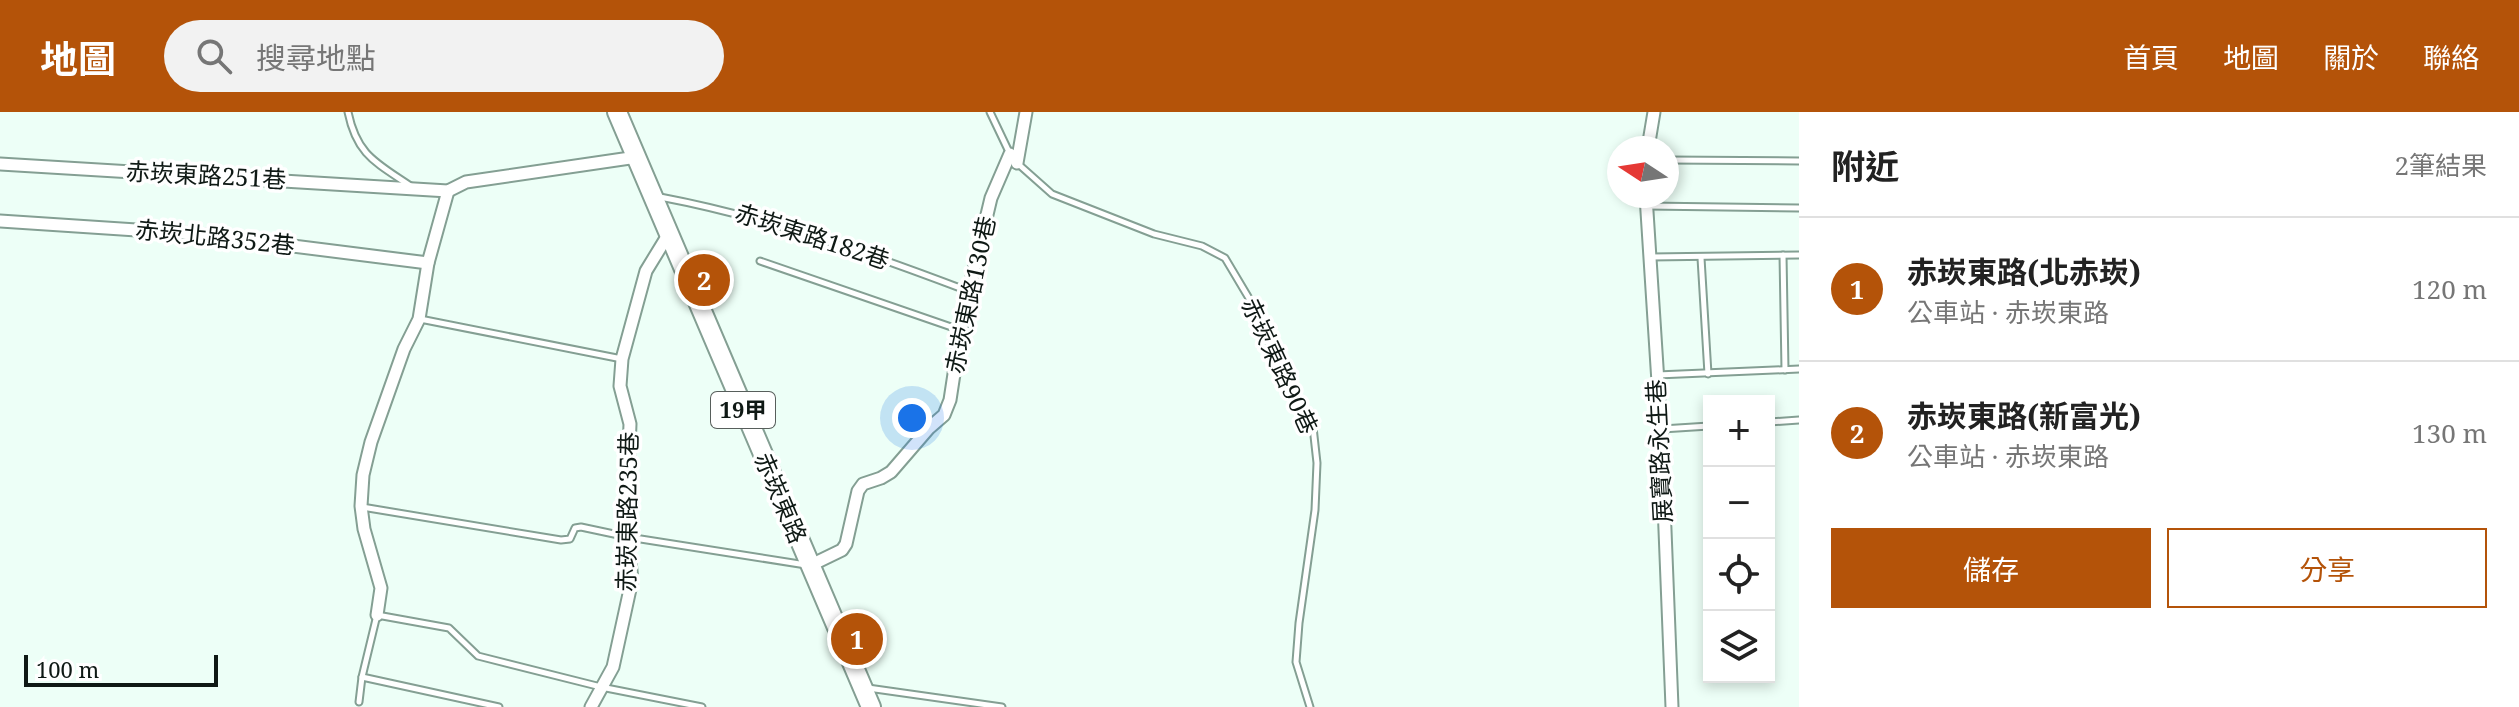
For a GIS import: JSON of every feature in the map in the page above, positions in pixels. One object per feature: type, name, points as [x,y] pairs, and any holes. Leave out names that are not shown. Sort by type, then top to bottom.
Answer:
[{"type":"main road","name":"赤崁東路","points":[[617,112],[871,707]]},
{"type":"street","name":"赤崁東路130巷","points":[[809,566],[842,550],[846,544],[858,491],[863,484],[891,472],[944,415],[950,400],[961,331],[991,198],[1014,158],[1026,112]]},
{"type":"street","points":[[1650,136],[1654,112]]},
{"type":"street","name":"赤崁東路251巷","points":[[0,164],[448,191],[466,182],[637,157]]},
{"type":"street","points":[[377,615],[381,588],[364,529],[361,506],[363,475],[371,442],[404,349],[419,319],[428,263],[448,191]]},
{"type":"street","name":"展寶路永生巷","points":[[1646,208],[1661,429],[1672,707]]},
{"type":"street","name":"赤崁北路352巷","points":[[0,221],[197,234],[428,263]]},
{"type":"street","name":"赤崁東路235巷","points":[[591,707],[613,667],[632,573],[628,537],[630,424],[620,386],[622,359],[646,271],[668,235]]},
{"type":"lane","name":"赤崁東路251巷","points":[[348,112],[355,138],[364,153],[412,187]]},
{"type":"lane","points":[[990,112],[1014,158]]},
{"type":"lane","name":"赤崁東路90巷","points":[[1014,158],[1052,194],[1154,234],[1202,246],[1225,258],[1250,300],[1294,395],[1313,427],[1317,463],[1315,510],[1296,662],[1310,707]]},
{"type":"lane","points":[[1679,160],[1799,161]]},
{"type":"lane","name":"赤崁東路182巷","points":[[653,196],[727,210],[890,261],[969,292]]},
{"type":"lane","points":[[1679,203],[1799,208]]},
{"type":"lane","points":[[1783,255],[1785,370]]},
{"type":"lane","points":[[1650,257],[1799,255]]},
{"type":"lane","points":[[1701,258],[1708,374]]},
{"type":"lane","name":"赤崁東路182巷","points":[[760,261],[961,331]]},
{"type":"lane","points":[[419,319],[622,359]]},
{"type":"lane","points":[[1656,375],[1799,369]]},
{"type":"lane","points":[[1775,422],[1799,420]]},
{"type":"lane","points":[[1661,429],[1703,426]]},
{"type":"lane","points":[[361,506],[561,540],[570,539],[577,526],[809,566]]},
{"type":"lane","points":[[359,702],[377,615],[449,628],[478,656],[601,687],[702,707]]},
{"type":"lane","points":[[362,677],[499,707]]},
{"type":"lane","points":[[862,687],[1002,707]]},
{"type":"place","name":"赤崁東路(新富光)","points":[[704,280]]},
{"type":"place","name":"赤崁東路(北赤崁)","points":[[857,639]]}]
